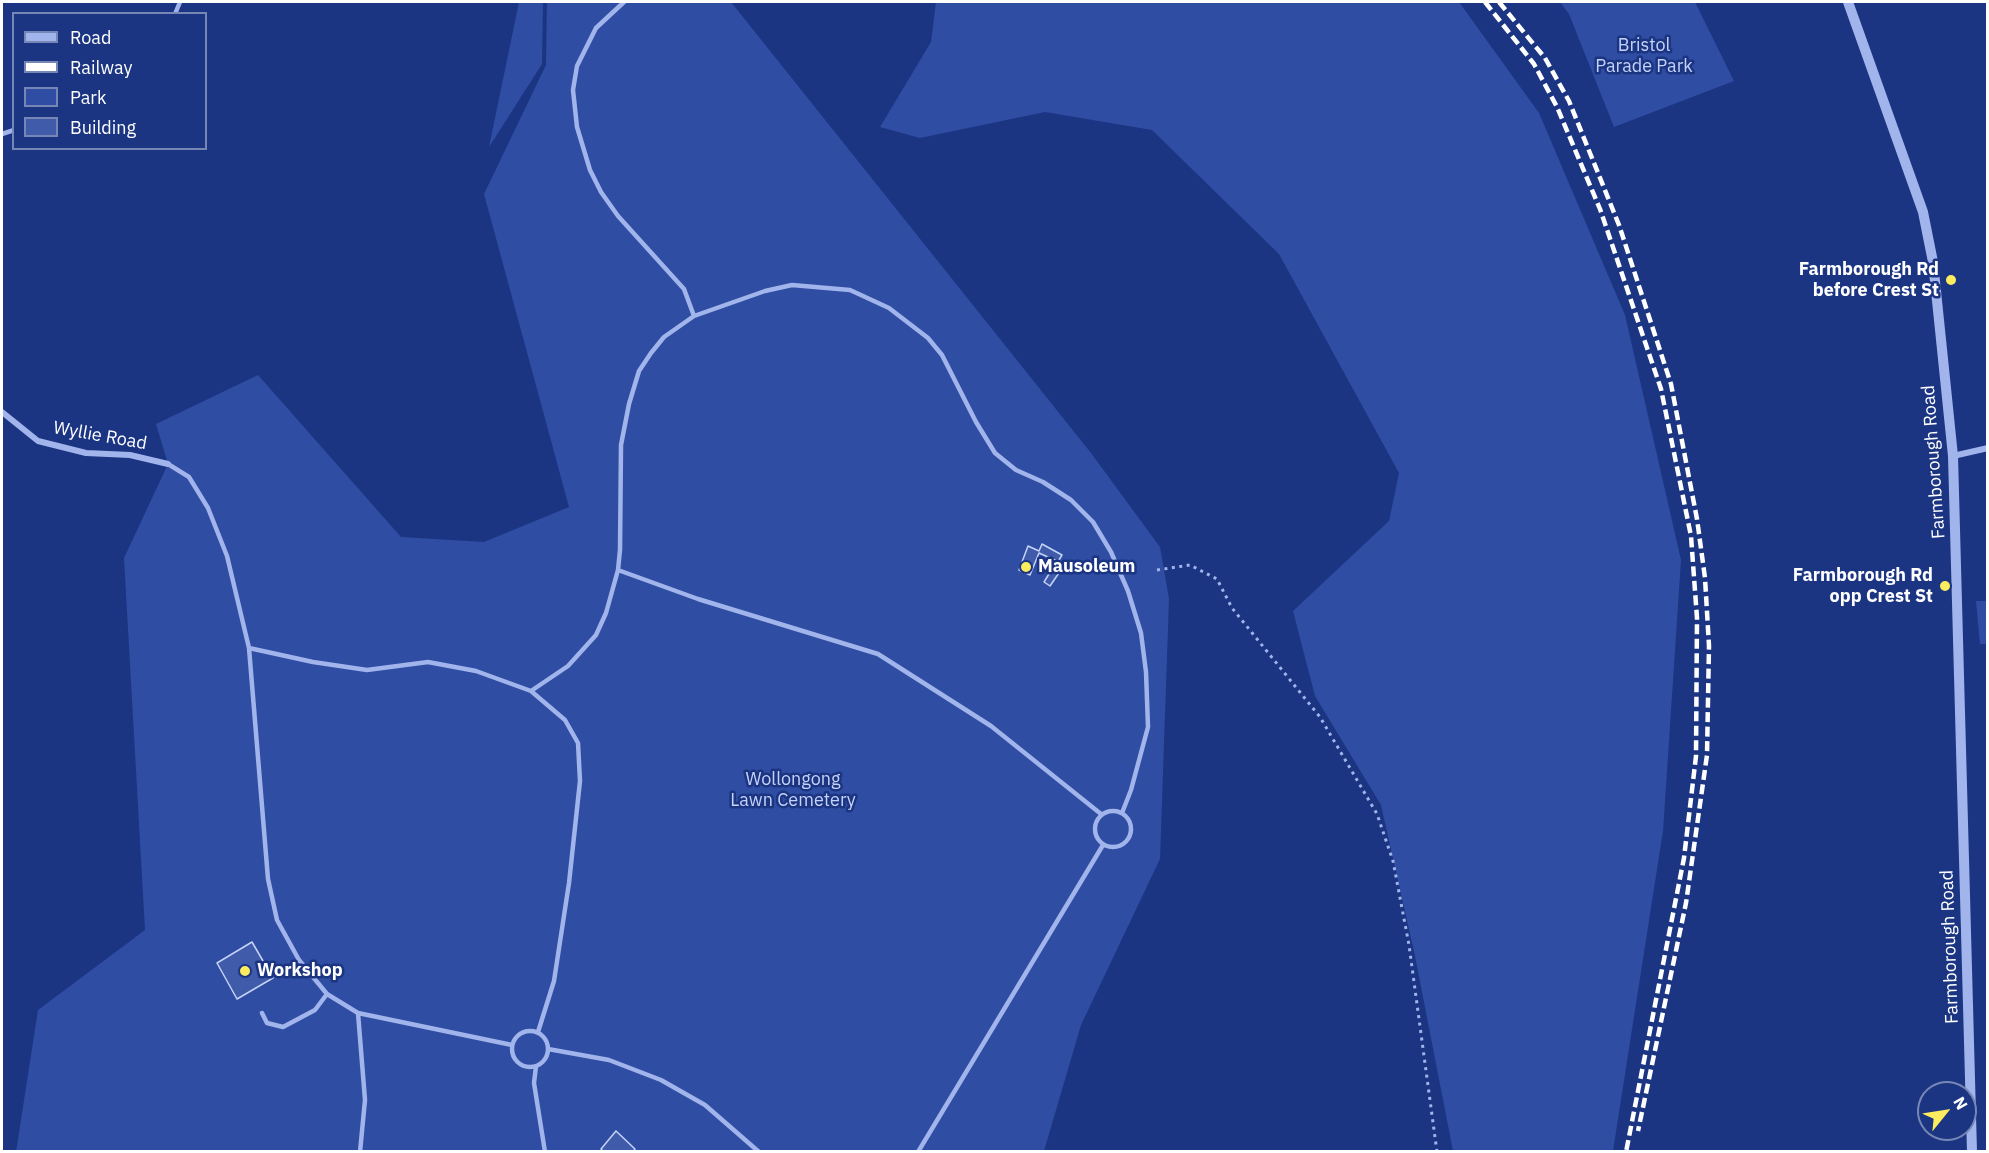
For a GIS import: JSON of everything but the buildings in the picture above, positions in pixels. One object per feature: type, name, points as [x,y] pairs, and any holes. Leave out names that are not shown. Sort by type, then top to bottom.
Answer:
[{"type":"street","name":"Farmborough Road","points":[[1848,2],[1930,237],[1953,456],[1972,1152]]},
{"type":"street","name":"Wyllie Road","points":[[2,412],[38,441],[86,453],[130,455],[168,464]]},
{"type":"street","points":[[1953,456],[1988,448]]},
{"type":"lane","points":[[624,2],[597,28],[577,66],[573,90],[577,127],[590,171],[601,192],[618,216],[684,290],[694,316]]},
{"type":"lane","points":[[531,691],[568,666],[596,634],[606,613],[618,570],[621,445],[629,404],[639,371],[651,353],[664,337],[694,316],[765,291],[792,285],[850,291],[888,308],[928,338],[942,356],[976,422],[995,453],[1016,470],[1043,482],[1071,500],[1093,522],[1111,552],[1128,591],[1141,633],[1146,672],[1148,727],[1131,790],[1122,813]]},
{"type":"lane","points":[[168,464],[189,477],[208,508],[227,556],[249,648],[268,879],[277,920],[299,960],[327,994],[358,1013],[512,1045]]},
{"type":"lane","points":[[618,570],[698,599],[878,654],[991,726],[1101,814]]},
{"type":"lane","points":[[249,648],[313,662],[367,670],[428,662],[476,671],[531,691],[565,720],[578,743],[580,781],[569,883],[554,981],[538,1032]]},
{"type":"lane","points":[[1107,811],[1122,813],[1130,824],[1128,838],[1117,847],[1103,845],[1097,838],[1094,830],[1101,814],[1107,811]]},
{"type":"lane","points":[[918,1152],[1103,845]]},
{"type":"lane","points":[[262,1013],[267,1023],[283,1027],[315,1010],[327,994]]},
{"type":"lane","points":[[358,1013],[365,1100],[360,1152]]},
{"type":"lane","points":[[525,1031],[538,1032],[545,1039],[548,1048],[543,1062],[536,1066],[524,1066],[514,1058],[512,1045],[519,1034],[525,1031]]},
{"type":"lane","points":[[548,1048],[609,1060],[661,1080],[705,1105],[759,1152]]},
{"type":"lane","points":[[536,1066],[534,1083],[546,1152]]},
{"type":"path","points":[[1157,570],[1190,564],[1217,579],[1232,608],[1320,717],[1377,814],[1393,861],[1409,945],[1437,1152]]},
{"type":"green space","points":[[519,2],[543,2],[542,64],[489,147]]},
{"type":"green space","name":"Wollongong Lawn Cemetery","points":[[547,2],[731,2],[1091,453],[1160,547],[1169,599],[1160,859],[1081,1025],[1044,1151],[16,1152],[38,1010],[145,930],[124,558],[168,464],[156,424],[258,375],[401,537],[484,542],[569,507],[484,194],[546,65]]},
{"type":"green space","points":[[936,2],[1459,2],[1539,113],[1625,315],[1681,560],[1663,831],[1613,1151],[1453,1151],[1415,956],[1381,805],[1315,696],[1293,611],[1389,521],[1399,473],[1279,254],[1152,130],[1045,112],[920,138],[880,127],[931,42]]},
{"type":"green space","name":"Bristol Parade Park","points":[[1560,2],[1695,2],[1734,81],[1614,127],[1569,14]]},
{"type":"green space","points":[[1976,601],[1987,601],[1987,644],[1980,644]]},
{"type":"railway","points":[[1485,2],[1534,64],[1557,107],[1600,209],[1661,389],[1691,536],[1697,618],[1696,756],[1684,858],[1626,1152]]},
{"type":"railway","points":[[1499,2],[1545,58],[1569,101],[1619,225],[1671,384],[1697,519],[1705,578],[1709,646],[1707,755],[1686,903],[1638,1131]]},
{"type":"place","name":"Farmborough Rd before Crest St","points":[[1951,280]]},
{"type":"place","name":"Mausoleum","points":[[1026,567]]},
{"type":"place","name":"Farmborough Rd opp Crest St","points":[[1945,586]]},
{"type":"place","name":"Workshop","points":[[245,971]]}]
